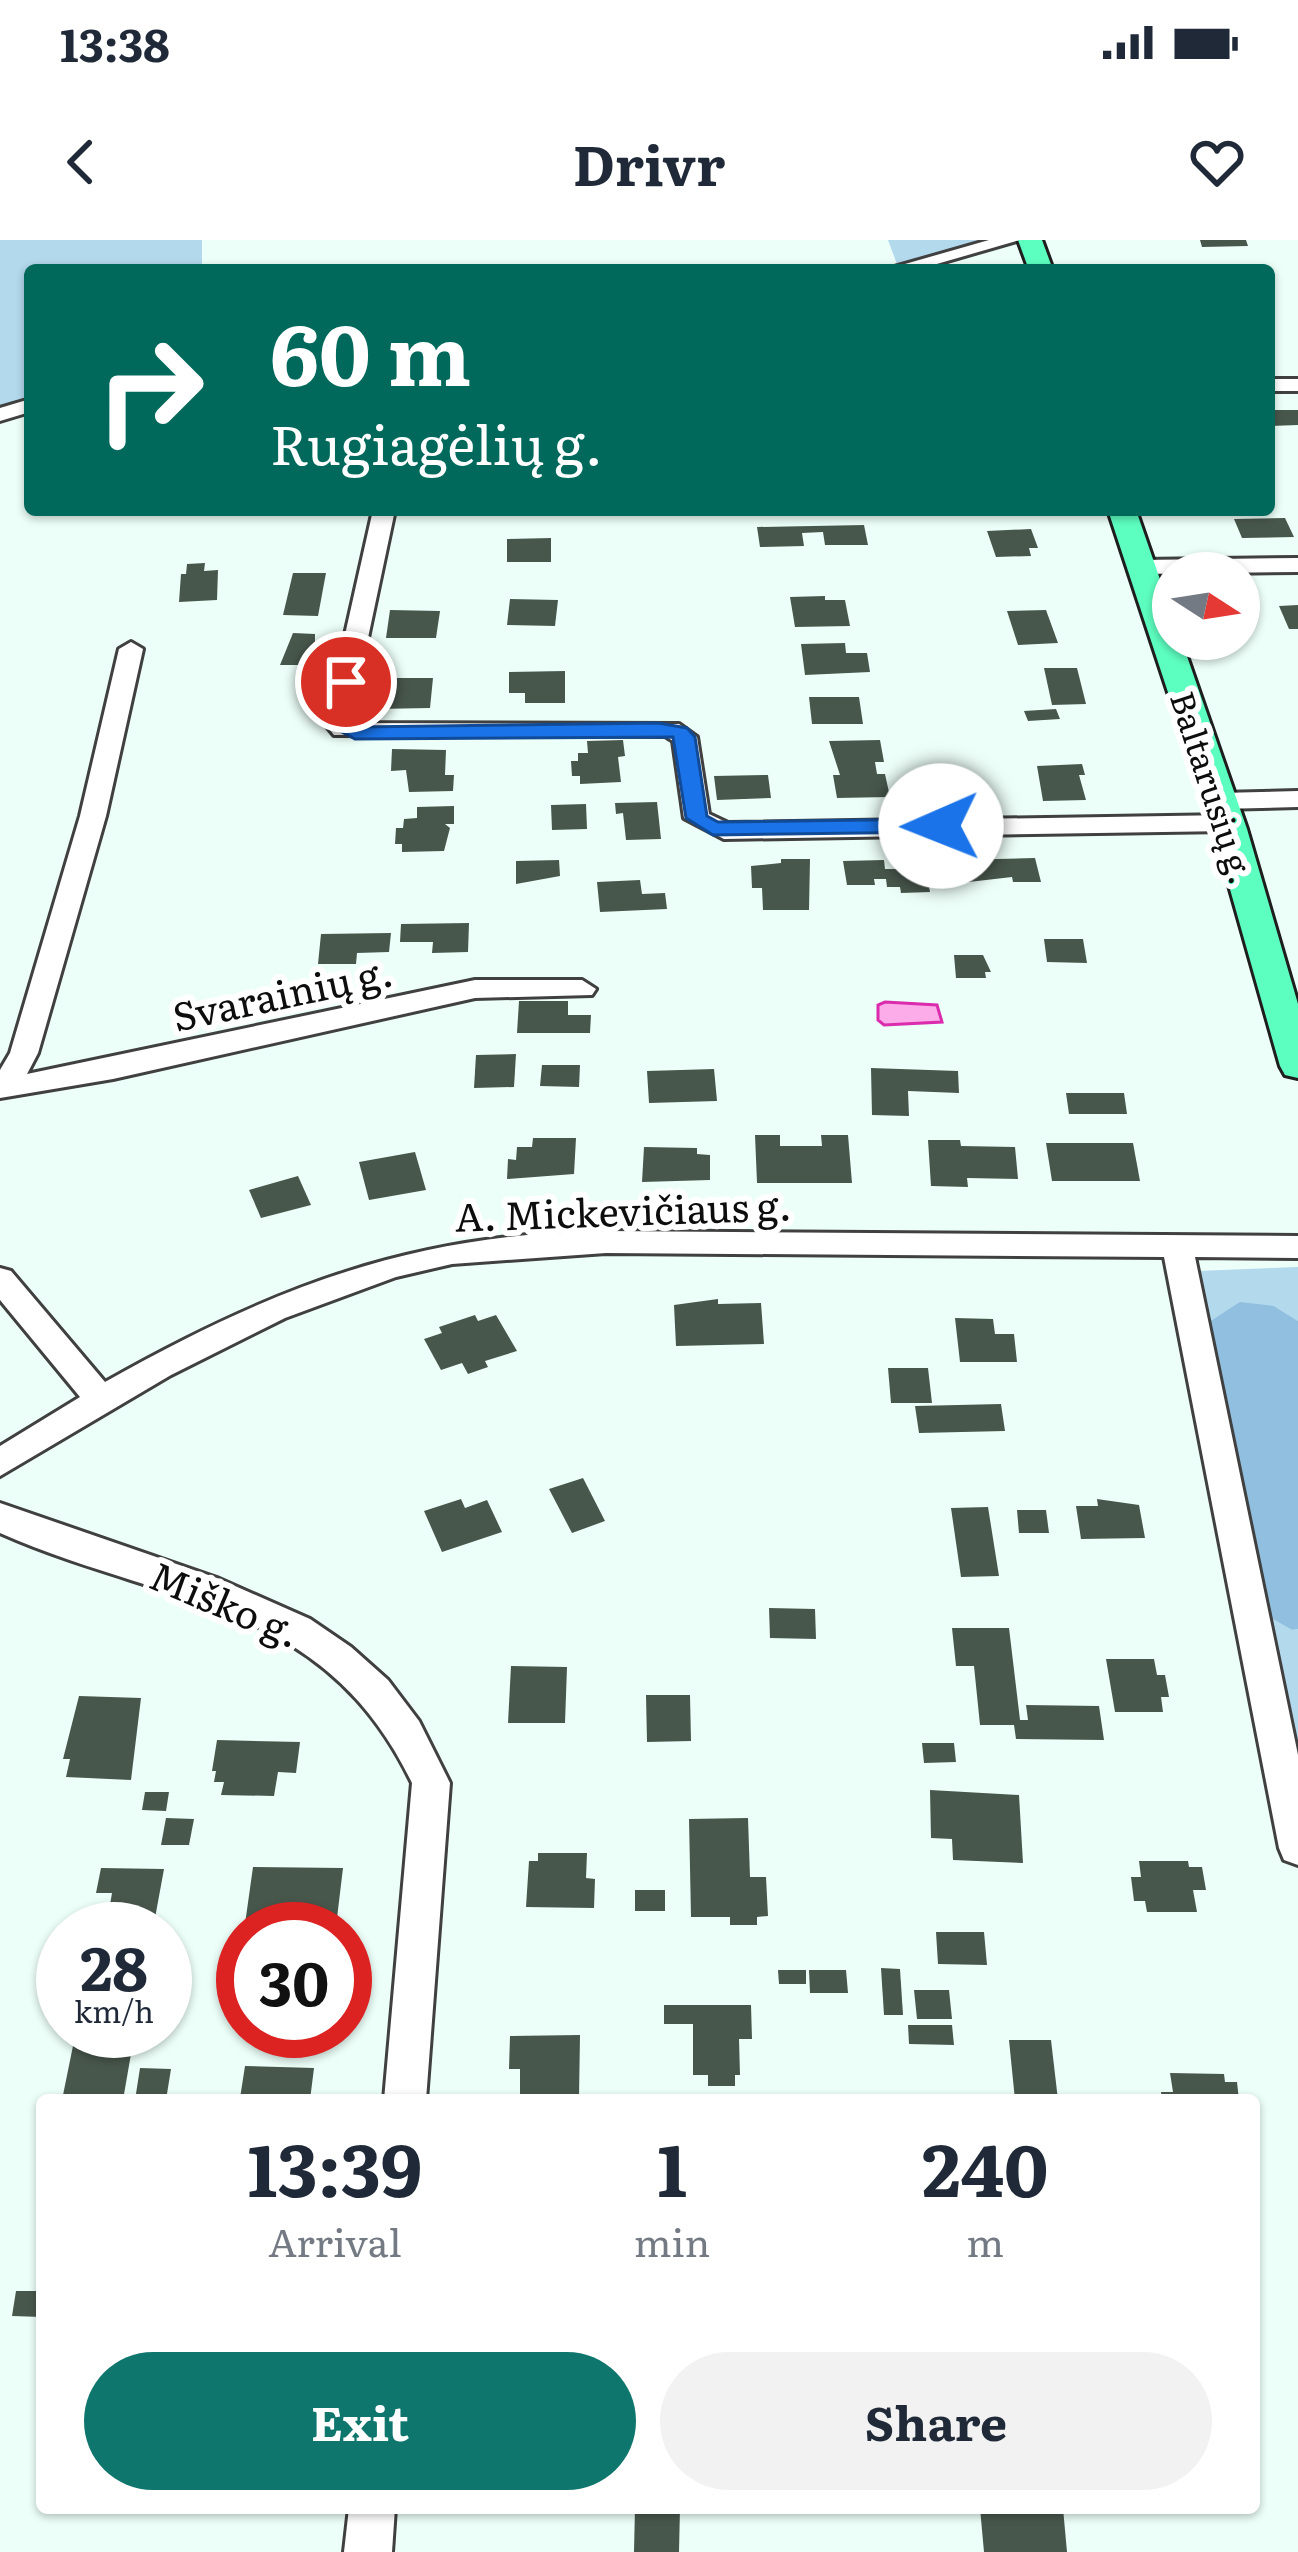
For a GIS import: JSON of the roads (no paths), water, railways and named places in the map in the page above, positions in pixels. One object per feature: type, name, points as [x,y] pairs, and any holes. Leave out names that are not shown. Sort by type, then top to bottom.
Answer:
[{"type":"main road","name":"Baltarusių g.","points":[[1124,516],[1224,812],[1298,1066]]},
{"type":"street","points":[[917,264],[1011,240]]},
{"type":"street","points":[[383,516],[337,724],[343,730],[670,729],[685,737],[697,818],[724,831],[1224,812],[1298,799]]},
{"type":"street","points":[[1142,568],[1298,565]]},
{"type":"street","points":[[3,1088],[24,1053],[86,838],[131,649]]},
{"type":"street","name":"Svarainių g.","points":[[3,1088],[113,1070],[475,989],[582,989]]},
{"type":"street","name":"A. Mickevičiaus g.","points":[[0,1462],[100,1398],[252,1321],[372,1275],[452,1253],[612,1244],[1298,1247]]},
{"type":"street","points":[[1177,1246],[1298,1848]]},
{"type":"street","points":[[0,1279],[100,1398]]},
{"type":"street","name":"Miško g.","points":[[0,1516],[279,1617],[328,1647],[378,1691],[416,1744],[431,1783],[405,2094]]},
{"type":"street","points":[[368,2552],[371,2514]]}]
